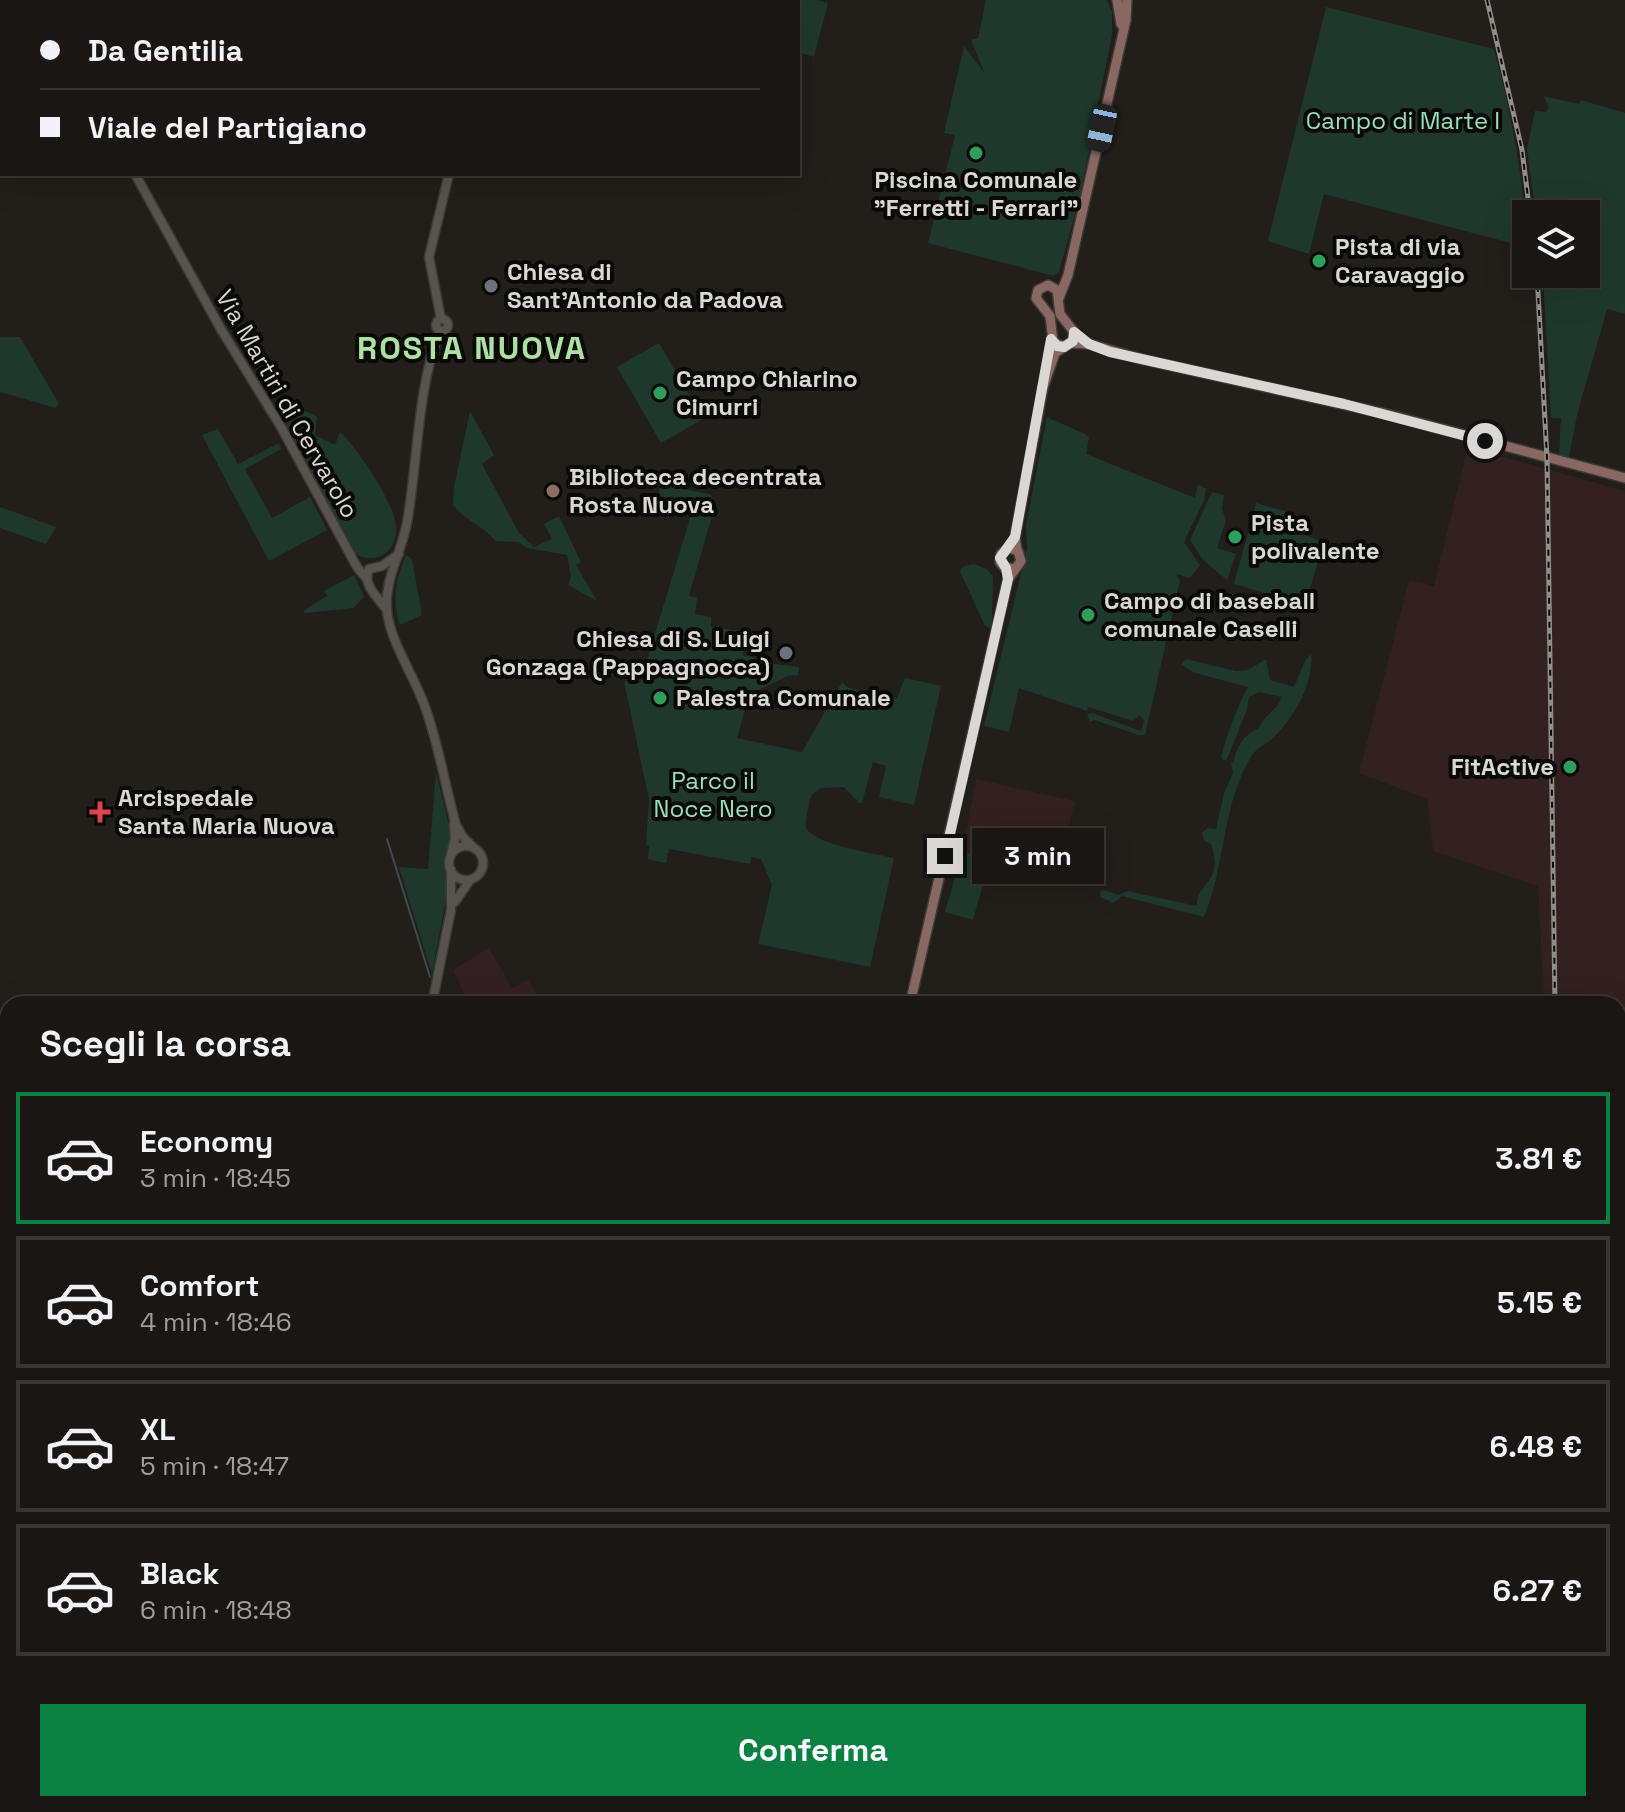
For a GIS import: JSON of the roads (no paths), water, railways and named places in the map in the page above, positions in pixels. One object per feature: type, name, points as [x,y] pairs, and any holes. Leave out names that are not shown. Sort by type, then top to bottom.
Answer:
[{"type":"main road","points":[[1117,0],[1122,30]]},
{"type":"main road","points":[[1059,298],[1069,267],[1126,20],[1127,0]]},
{"type":"main road","points":[[912,996],[1010,568],[1021,561],[1013,549],[1051,339],[1050,316],[1036,298],[1041,287],[1060,280],[1069,267]]},
{"type":"main road","points":[[1051,285],[1057,290],[1060,314],[1074,332],[1089,344]]},
{"type":"main road","points":[[1043,388],[1055,353],[1068,345],[1074,332]]},
{"type":"main road","points":[[1051,339],[1057,346],[1089,344],[1141,359],[1370,410],[1625,478]]},
{"type":"main road","points":[[1010,568],[1000,558],[1002,551],[1013,549]]},
{"type":"street","name":"Via Martiri di Cervarolo","points":[[136,176],[352,557],[386,610],[425,706],[453,815],[459,831],[475,849]]},
{"type":"street","name":"Via Martiri di Cervarolo","points":[[386,610],[386,589],[400,554],[411,500],[428,371],[440,330],[448,326],[447,321],[441,319],[429,257],[449,176]]},
{"type":"street","points":[[366,578],[369,569],[400,554]]},
{"type":"street","points":[[352,557],[360,564],[378,566],[391,575]]},
{"type":"street","points":[[374,591],[386,589]]},
{"type":"street","name":"Via Martiri di Cervarolo","points":[[451,910],[451,855],[455,839],[453,815]]},
{"type":"street","points":[[434,996],[451,910],[458,894],[483,866],[483,859],[475,849],[460,847],[451,855]]},
{"type":"street","points":[[451,870],[458,877],[470,880]]},
{"type":"waterway","points":[[387,839],[430,977]]},
{"type":"railway","points":[[1487,0],[1522,150],[1528,200]]},
{"type":"railway","points":[[1538,288],[1547,458],[1555,996]]},
{"type":"place","name":"Piscina Comunale \"Ferretti - Ferrari\"","points":[[976,153]]},
{"type":"place","name":"Pista di via Caravaggio","points":[[1319,261]]},
{"type":"place","name":"Chiesa di Sant'Antonio da Padova","points":[[491,286]]},
{"type":"place","name":"Campo Chiarino Cimurri","points":[[660,393]]},
{"type":"place","name":"Biblioteca decentrata Rosta Nuova","points":[[553,491]]},
{"type":"place","name":"Pista polivalente","points":[[1235,537]]},
{"type":"place","name":"Campo di baseball comunale Caselli","points":[[1088,615]]},
{"type":"place","name":"Chiesa di S. Luigi Gonzaga (Pappagnocca)","points":[[786,653]]},
{"type":"place","name":"Palestra Comunale","points":[[660,698]]},
{"type":"place","name":"FitActive","points":[[1570,767]]},
{"type":"place","name":"Arcispedale Santa Maria Nuova","points":[[100,812]]},
{"type":"district","name":"ROSTA NUOVA","points":[[472,348]]},
{"type":"park label","name":"Campo di Marte I","points":[[1403,121]]},
{"type":"park label","name":"Parco il Noce Nero","points":[[713,795]]}]
